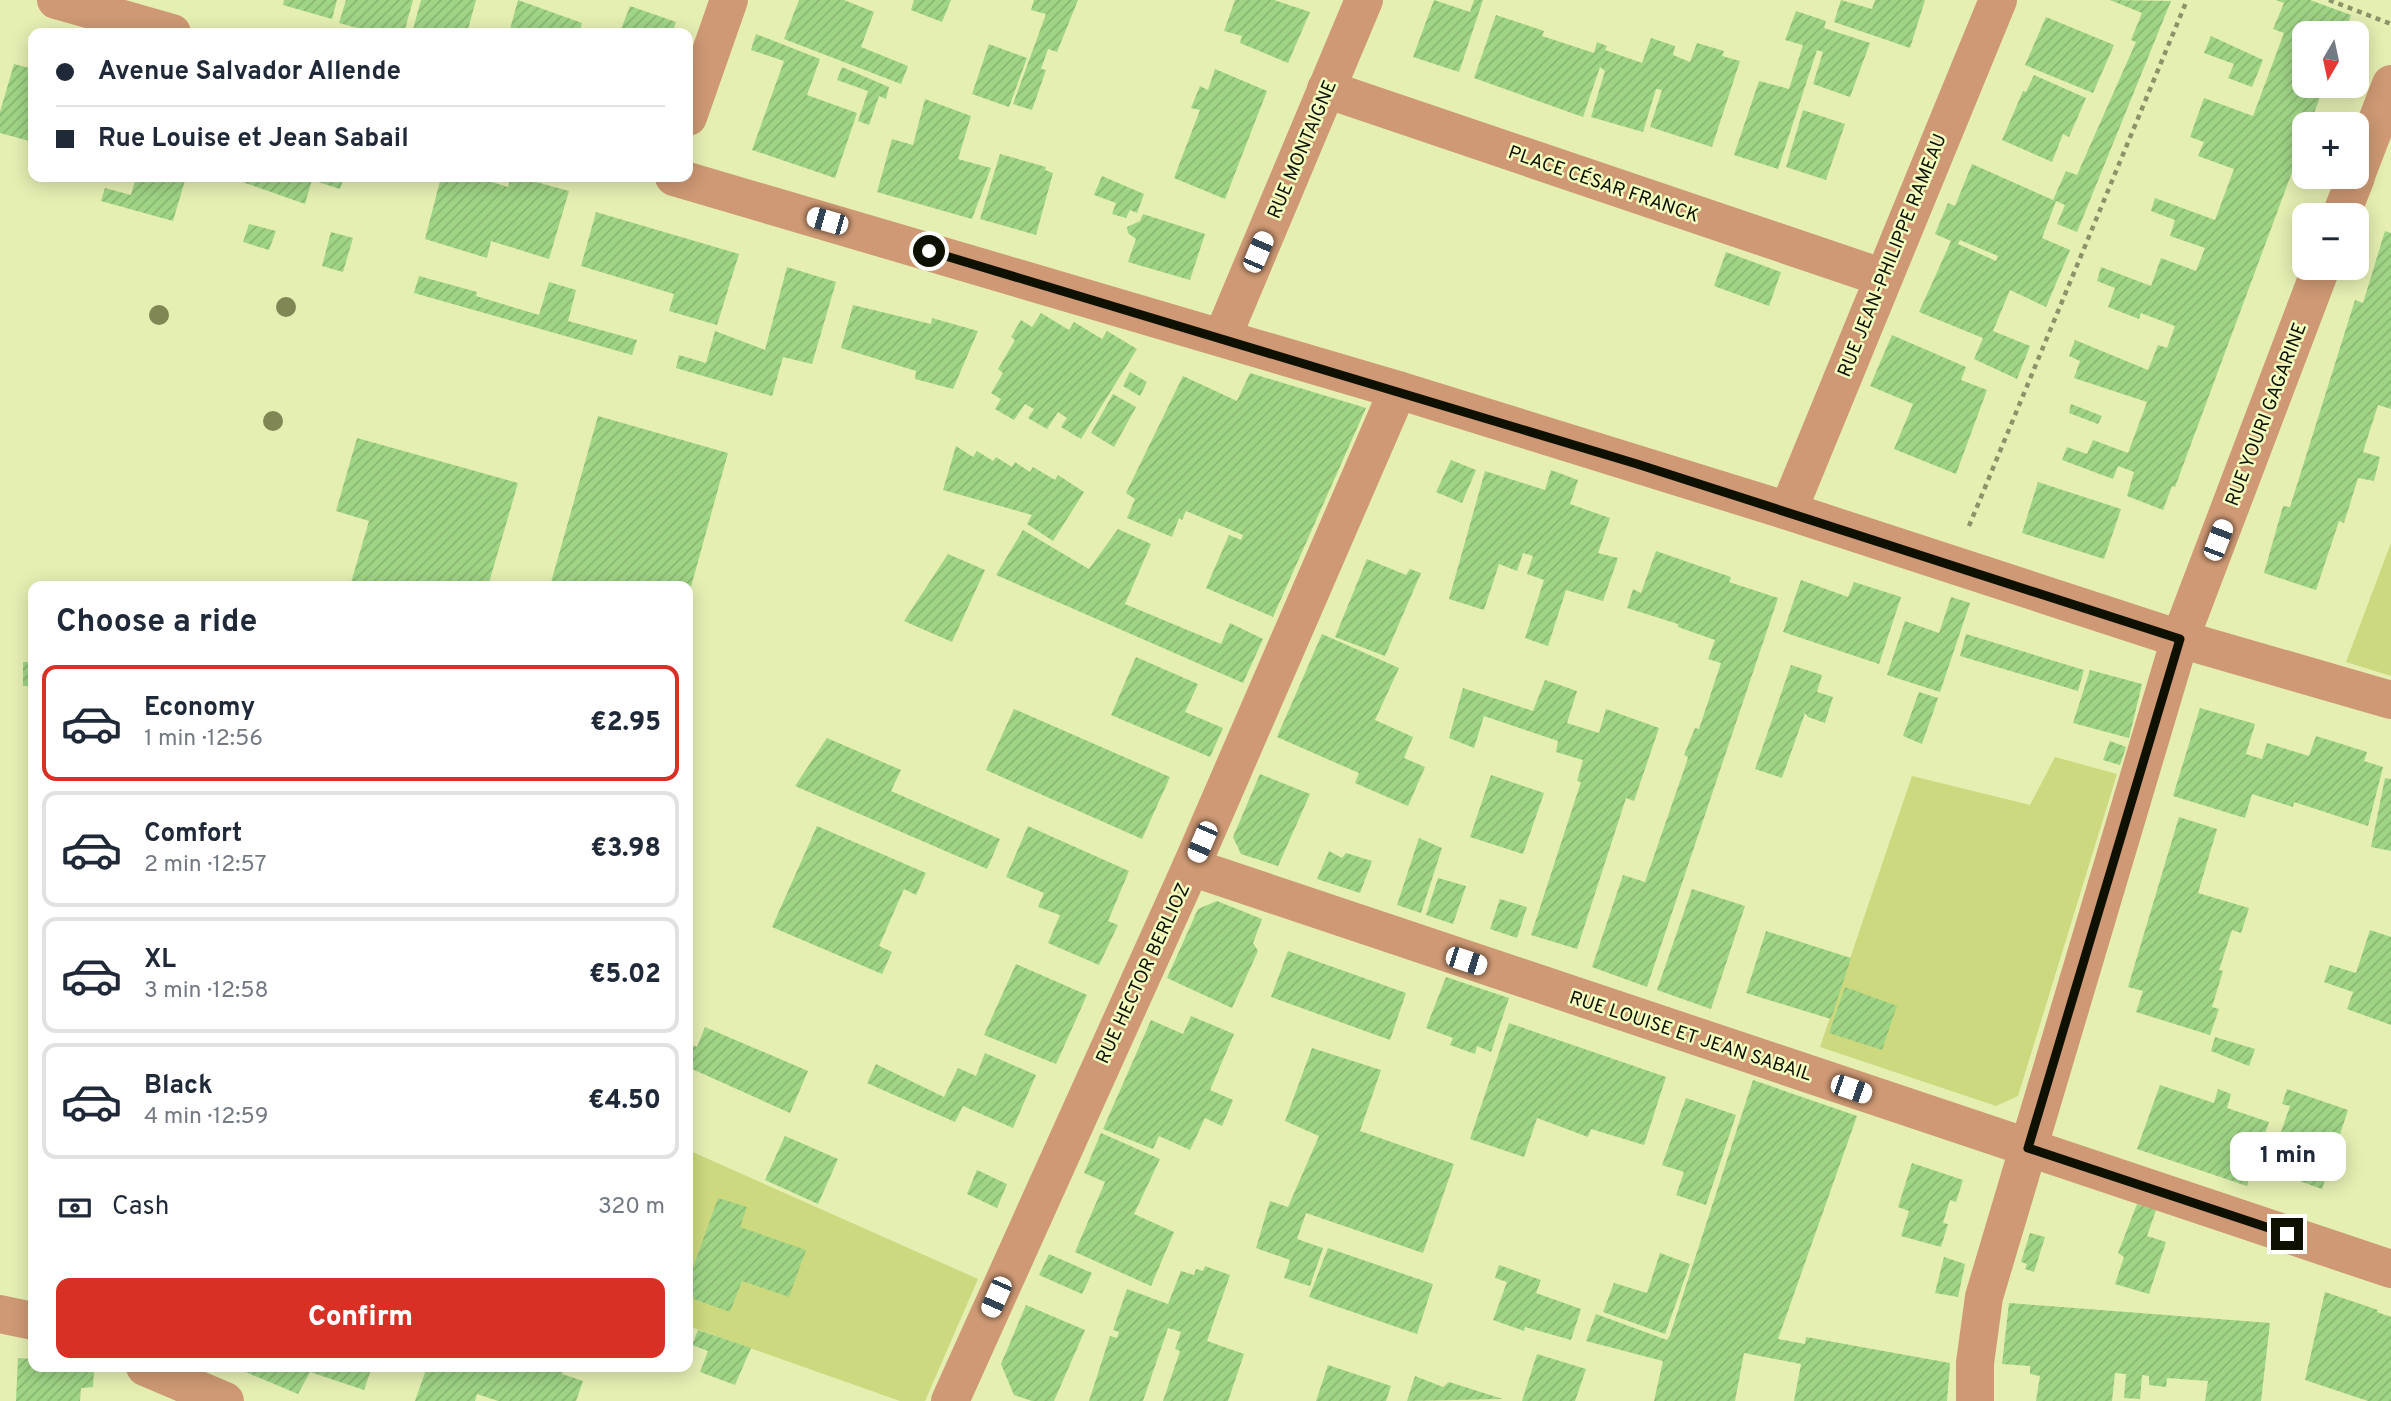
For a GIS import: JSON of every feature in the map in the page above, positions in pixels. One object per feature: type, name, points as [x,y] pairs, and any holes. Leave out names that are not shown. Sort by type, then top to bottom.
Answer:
[{"type":"street","points":[[56,0],[154,28]]},
{"type":"street","points":[[693,103],[729,0]]},
{"type":"street","name":"RUE MONTAIGNE","points":[[1222,338],[1364,0]]},
{"type":"street","name":"RUE JEAN-PHILIPPE RAMEAU","points":[[1788,511],[1881,277],[1998,0]]},
{"type":"street","points":[[2369,141],[2391,84]]},
{"type":"street","name":"PLACE CÉSAR FRANCK","points":[[1326,89],[1881,277]]},
{"type":"street","points":[[691,182],[1398,390],[1788,511],[2180,639],[2391,700]]},
{"type":"street","name":"RUE YOURI GAGARINE","points":[[1975,1401],[1975,1363],[1983,1297],[2180,639],[2316,280]]},
{"type":"street","name":"RUE HECTOR BERLIOZ","points":[[952,1400],[1191,867],[1398,390]]},
{"type":"street","name":"RUE LOUISE ET JEAN SABAIL","points":[[1191,867],[2391,1269]]},
{"type":"street","points":[[0,1314],[28,1320]]},
{"type":"street","points":[[157,1372],[225,1401]]},
{"type":"path","points":[[1953,565],[2186,0]]},
{"type":"path","points":[[2329,0],[2391,24]]},
{"type":"green space","points":[[2391,543],[2391,676],[2346,662]]},
{"type":"green space","points":[[2055,757],[2117,774],[2018,1096],[1996,1106],[1820,1047],[1912,776],[2030,805]]},
{"type":"green space","points":[[693,1152],[978,1279],[925,1401],[900,1401],[693,1328]]},
{"type":"building","points":[[284,0],[337,0],[332,19],[283,5]]},
{"type":"building","points":[[346,0],[413,0],[405,28],[358,28],[339,23]]},
{"type":"building","points":[[421,0],[476,0],[468,28],[413,28]]},
{"type":"building","points":[[518,0],[582,23],[580,28],[510,28]]},
{"type":"building","points":[[799,0],[844,0],[874,12],[861,47],[908,66],[901,84],[784,39]]},
{"type":"building","points":[[914,0],[951,0],[942,22],[911,10]]},
{"type":"building","points":[[1034,0],[1078,0],[1057,52],[1048,49],[1041,69],[1046,70],[1032,110],[1013,104],[1046,14],[1031,10]]},
{"type":"building","points":[[1235,0],[1274,0],[1310,12],[1288,63],[1240,43],[1242,36],[1224,31]]},
{"type":"building","points":[[1434,0],[1470,12],[1474,0],[1483,0],[1459,72],[1413,57]]},
{"type":"building","points":[[1841,0],[1872,9],[1875,0],[1925,0],[1910,48],[1834,22]]},
{"type":"building","points":[[2110,0],[2171,1],[2077,232],[2057,224],[2065,205],[2056,201],[2042,238],[2070,250],[2046,307],[2010,290],[1993,331],[2030,346],[2017,379],[1974,359],[1983,338],[1919,312],[1951,241],[1935,234],[1948,203],[1955,206],[1972,164],[2053,200],[2066,171],[2077,175],[2136,42],[2131,40],[2142,13]],"holes":[[[1960,240],[1998,256],[1996,261],[1958,244]]]},
{"type":"building","points":[[2276,0],[2310,0],[2351,15],[2349,21],[2292,21],[2292,98],[2320,98],[2314,112],[2292,112],[2292,173],[2175,487],[2172,486],[2163,510],[2127,496],[2134,472],[2118,466],[2113,479],[2062,460],[2067,447],[2087,454],[2093,440],[2128,453],[2147,402],[2074,378],[2080,361],[2069,356],[2075,340],[2148,370],[2158,345],[2167,348],[2175,326],[2141,313],[2139,319],[2108,307],[2115,288],[2097,281],[2101,267],[2151,286],[2161,258],[2196,271],[2205,248],[2170,236],[2175,220],[2151,211],[2155,198],[2215,220],[2234,169],[2198,156],[2204,142],[2190,137],[2204,98],[2253,116],[2284,33],[2273,29],[2284,3]]},
{"type":"building","points":[[630,6],[676,22],[674,28],[622,28]]},
{"type":"building","points":[[1796,11],[1826,21],[1824,28],[1870,43],[1850,97],[1813,84],[1823,52],[1817,50],[1778,169],[1734,155],[1759,81],[1789,89],[1803,45],[1785,40]]},
{"type":"building","points":[[1496,15],[1544,31],[1542,36],[1594,53],[1597,42],[1607,46],[1605,50],[1642,63],[1651,38],[1675,46],[1673,55],[1690,62],[1697,43],[1724,51],[1722,56],[1740,61],[1712,147],[1650,127],[1662,90],[1656,89],[1643,132],[1591,117],[1605,71],[1600,67],[1583,117],[1474,78]]},
{"type":"building","points":[[2046,17],[2114,45],[2093,93],[2025,65]]},
{"type":"building","points":[[756,34],[820,59],[807,95],[857,113],[835,178],[752,150],[784,61],[751,50]]},
{"type":"building","points":[[2211,36],[2263,60],[2252,87],[2228,78],[2234,64],[2204,53]]},
{"type":"building","points":[[989,44],[1027,58],[1009,107],[972,94]]},
{"type":"building","points":[[14,64],[28,68],[28,141],[0,133],[0,112]]},
{"type":"building","points":[[842,67],[889,87],[886,99],[879,96],[869,125],[858,121],[868,91],[837,80]]},
{"type":"building","points":[[1215,69],[1267,91],[1225,199],[1174,178],[1200,110],[1191,108],[1200,86],[1208,90]]},
{"type":"building","points":[[2034,75],[2086,98],[2069,137],[2063,134],[2052,162],[2002,140],[2023,91],[2026,92]]},
{"type":"building","points":[[925,99],[971,116],[958,159],[991,168],[972,219],[877,192],[892,139],[913,145]]},
{"type":"building","points":[[1803,110],[1845,124],[1826,180],[1786,167]]},
{"type":"building","points":[[1000,154],[1046,167],[1045,170],[1053,173],[1036,235],[980,219]]},
{"type":"building","points":[[1102,176],[1144,194],[1137,213],[1130,210],[1126,218],[1112,214],[1116,203],[1094,195]]},
{"type":"building","points":[[135,182],[185,182],[173,221],[101,201],[105,188],[131,195]]},
{"type":"building","points":[[242,182],[311,182],[305,204]]},
{"type":"building","points":[[318,182],[342,182],[340,189]]},
{"type":"building","points":[[440,182],[492,182],[508,187],[510,182],[536,182],[569,191],[549,259],[491,241],[487,258],[425,239]]},
{"type":"building","points":[[596,212],[739,254],[717,325],[669,311],[674,294],[581,266]]},
{"type":"building","points":[[1143,214],[1205,234],[1190,280],[1128,262],[1136,239],[1128,233],[1127,227],[1140,221]]},
{"type":"building","points":[[249,224],[276,231],[269,250],[243,242]]},
{"type":"building","points":[[2385,231],[2391,233],[2391,409],[2378,405],[2363,452],[2380,457],[2374,481],[2358,478],[2344,523],[2339,521],[2316,590],[2264,573],[2283,506],[2290,507],[2355,300],[2363,303]]},
{"type":"building","points":[[331,232],[353,238],[343,272],[322,266]]},
{"type":"building","points":[[1726,252],[1781,272],[1769,306],[1714,286]]},
{"type":"building","points":[[787,267],[836,282],[812,364],[783,357],[772,396],[676,368],[679,355],[706,363],[715,331],[765,350]]},
{"type":"building","points":[[419,276],[477,292],[476,296],[539,315],[549,282],[576,290],[568,321],[637,340],[632,355],[414,293]]},
{"type":"building","points":[[853,305],[931,324],[932,318],[978,331],[953,389],[915,379],[916,371],[841,348]]},
{"type":"building","points":[[1041,313],[1069,330],[1074,322],[1102,339],[1107,331],[1137,349],[1081,439],[1061,427],[1067,418],[1058,412],[1047,429],[1028,418],[1034,409],[1025,404],[1014,420],[995,409],[1001,399],[991,393],[1003,373],[998,369],[1015,340],[1011,337],[1021,320],[1032,327]]},
{"type":"building","points":[[1892,335],[1966,367],[1961,380],[1987,390],[1956,474],[1894,449],[1913,404],[1870,386]]},
{"type":"building","points":[[1130,372],[1147,382],[1140,396],[1123,386]]},
{"type":"building","points":[[1250,373],[1366,408],[1273,617],[1206,588],[1229,535],[1241,540],[1243,535],[1186,511],[1182,520],[1179,518],[1172,537],[1127,518],[1135,499],[1126,493],[1183,376],[1237,401]]},
{"type":"building","points":[[1113,394],[1136,407],[1114,447],[1091,433]]},
{"type":"building","points":[[2071,404],[2102,416],[2098,424],[2069,413]]},
{"type":"building","points":[[598,416],[728,453],[693,581],[551,581]]},
{"type":"building","points":[[357,438],[518,483],[489,581],[351,581],[369,521],[336,511]]},
{"type":"building","points":[[956,446],[973,457],[977,451],[993,461],[996,457],[1012,467],[1015,462],[1030,472],[1033,467],[1055,480],[1058,475],[1084,492],[1053,541],[1027,524],[1032,515],[943,490]]},
{"type":"building","points":[[1451,460],[1476,470],[1462,503],[1436,492]]},
{"type":"building","points":[[1551,470],[1578,480],[1570,504],[1610,518],[1598,553],[1618,558],[1603,601],[1566,590],[1548,646],[1525,638],[1544,580],[1527,574],[1533,556],[1523,553],[1517,571],[1499,564],[1484,610],[1449,599],[1485,471],[1545,490]]},
{"type":"building","points":[[2038,482],[2121,509],[2104,559],[2022,533]]},
{"type":"building","points":[[1118,529],[1151,544],[1125,604],[1221,644],[1230,623],[1263,639],[1243,683],[996,575],[1023,530],[1089,569]]},
{"type":"building","points":[[1656,551],[1731,577],[1729,582],[1778,598],[1647,987],[1592,967],[1623,875],[1645,882],[1687,761],[1688,757],[1684,755],[1695,728],[1699,729],[1721,663],[1708,659],[1715,640],[1678,627],[1678,624],[1627,608],[1633,589],[1641,593]]},
{"type":"building","points":[[948,554],[985,570],[952,642],[904,621]]},
{"type":"building","points":[[1367,559],[1406,575],[1410,569],[1421,573],[1385,656],[1335,637]]},
{"type":"building","points":[[1801,580],[1848,597],[1854,582],[1901,597],[1879,664],[1783,632]]},
{"type":"building","points":[[1951,597],[1970,603],[1940,692],[1887,675],[1905,621],[1939,633]]},
{"type":"building","points":[[1322,634],[1399,668],[1375,720],[1413,737],[1404,758],[1425,767],[1408,806],[1355,783],[1359,773],[1277,737]]},
{"type":"building","points":[[1966,634],[2084,670],[2078,691],[1960,656]]},
{"type":"building","points":[[1136,657],[1198,684],[1185,712],[1223,728],[1210,757],[1111,715]]},
{"type":"building","points":[[23,662],[28,662],[28,686],[23,686]]},
{"type":"building","points":[[1791,665],[1822,675],[1817,692],[1833,697],[1825,723],[1808,717],[1805,713],[1782,778],[1755,769]]},
{"type":"building","points":[[2090,670],[2142,684],[2129,738],[2073,723]]},
{"type":"building","points":[[1545,680],[1577,691],[1567,723],[1599,733],[1606,709],[1659,728],[1634,801],[1626,798],[1577,949],[1531,935],[1581,782],[1577,781],[1583,760],[1556,752],[1558,741],[1484,716],[1474,748],[1449,738],[1463,688],[1533,711]]},
{"type":"building","points":[[1919,692],[1938,698],[1922,744],[1903,736]]},
{"type":"building","points":[[2200,708],[2255,724],[2246,754],[2262,759],[2267,743],[2309,756],[2316,736],[2367,752],[2364,761],[2383,767],[2368,826],[2294,802],[2293,807],[2252,794],[2245,818],[2173,796]]},
{"type":"building","points":[[1014,709],[1170,777],[1142,839],[986,770]]},
{"type":"building","points":[[827,738],[901,770],[891,791],[1000,839],[987,869],[795,786]]},
{"type":"building","points":[[2110,741],[2126,747],[2120,765],[2103,760]]},
{"type":"building","points":[[1260,774],[1310,794],[1278,866],[1241,854],[1233,837]]},
{"type":"building","points":[[1491,775],[1544,793],[1523,854],[1470,837]]},
{"type":"building","points":[[2385,778],[2391,779],[2391,851],[2371,847]]},
{"type":"building","points":[[2179,817],[2217,829],[2198,893],[2249,908],[2241,933],[2232,930],[2219,970],[2223,971],[2212,1007],[2219,1009],[2210,1035],[2136,1012],[2143,991],[2128,987]]},
{"type":"building","points":[[817,826],[926,873],[916,895],[904,889],[879,946],[892,952],[882,974],[772,927]]},
{"type":"building","points":[[1028,826],[1129,871],[1108,921],[1118,925],[1099,965],[1048,943],[1060,915],[1038,907],[1044,893],[1006,877]]},
{"type":"building","points":[[1419,838],[1442,848],[1421,913],[1397,905]]},
{"type":"building","points":[[1329,851],[1342,858],[1346,853],[1372,861],[1360,893],[1317,879]]},
{"type":"building","points":[[1438,878],[1466,886],[1453,924],[1426,915]]},
{"type":"building","points":[[1692,889],[1745,906],[1711,1009],[1657,990]]},
{"type":"building","points":[[1500,899],[1527,907],[1517,938],[1490,929]]},
{"type":"building","points":[[1217,901],[1262,919],[1253,943],[1258,951],[1232,1008],[1167,978],[1198,909]]},
{"type":"building","points":[[2370,930],[2391,937],[2391,1025],[2347,1009],[2353,992],[2324,982],[2330,965],[2356,973]]},
{"type":"building","points":[[1766,931],[1851,958],[1831,1019],[1746,993]]},
{"type":"building","points":[[1288,951],[1406,993],[1390,1040],[1271,997]]},
{"type":"building","points":[[1016,964],[1087,995],[1056,1064],[984,1035]]},
{"type":"building","points":[[1446,977],[1509,998],[1491,1052],[1477,1046],[1475,1054],[1450,1045],[1453,1038],[1426,1028]]},
{"type":"building","points":[[1845,987],[1897,1006],[1882,1050],[1829,1033]]},
{"type":"building","points":[[1191,1016],[1234,1034],[1210,1090],[1233,1100],[1222,1126],[1205,1118],[1190,1150],[1159,1136],[1153,1149],[1103,1129],[1151,1020],[1183,1034]]},
{"type":"building","points":[[1509,1023],[1666,1077],[1644,1145],[1591,1129],[1588,1137],[1537,1118],[1524,1157],[1470,1139]]},
{"type":"building","points":[[705,1027],[808,1071],[790,1113],[693,1069],[693,1045],[697,1047]]},
{"type":"building","points":[[2215,1037],[2255,1049],[2249,1066],[2211,1051]]},
{"type":"building","points":[[1312,1048],[1381,1070],[1360,1131],[1454,1164],[1423,1253],[1306,1213],[1297,1239],[1323,1248],[1310,1286],[1284,1278],[1290,1260],[1256,1248],[1270,1201],[1288,1207],[1319,1136],[1285,1121]]},
{"type":"building","points":[[985,1053],[1036,1075],[1013,1128],[963,1106],[955,1122],[867,1083],[876,1064],[944,1097],[958,1068],[976,1076]]},
{"type":"building","points":[[1753,1080],[1857,1116],[1778,1339],[1805,1344],[1806,1337],[1950,1363],[1947,1401],[1794,1401],[1801,1364],[1744,1353],[1735,1401],[1654,1401],[1663,1361],[1586,1341],[1596,1314],[1667,1340]]},
{"type":"building","points":[[2160,1085],[2214,1103],[2218,1089],[2231,1094],[2227,1108],[2269,1122],[2247,1186],[2137,1149]]},
{"type":"building","points":[[2287,1089],[2348,1110],[2322,1189],[2268,1170],[2290,1106],[2282,1104]]},
{"type":"building","points":[[1686,1098],[1736,1115],[1706,1205],[1676,1195],[1684,1172],[1662,1165]]},
{"type":"building","points":[[1101,1133],[1160,1159],[1134,1214],[1174,1232],[1151,1286],[1075,1252],[1105,1182],[1084,1173]]},
{"type":"building","points":[[785,1136],[838,1159],[818,1204],[765,1180]]},
{"type":"building","points":[[1912,1163],[1963,1180],[1956,1202],[1950,1200],[1943,1223],[1948,1224],[1941,1247],[1901,1236],[1909,1211],[1898,1207]]},
{"type":"building","points":[[977,1170],[1007,1184],[997,1208],[967,1194]]},
{"type":"building","points":[[718,1198],[747,1207],[740,1227],[806,1250],[789,1297],[742,1281],[730,1312],[693,1299],[693,1268]]},
{"type":"building","points":[[2137,1204],[2156,1210],[2147,1236],[2166,1242],[2149,1294],[2115,1284],[2124,1257],[2118,1253]]},
{"type":"building","points":[[2030,1233],[2045,1237],[2034,1272],[2025,1269],[2027,1264],[2021,1262]]},
{"type":"building","points":[[1328,1248],[1433,1284],[1417,1334],[1309,1297]]},
{"type":"building","points":[[1660,1253],[1690,1264],[1665,1334],[1603,1312],[1614,1283],[1647,1293]]},
{"type":"building","points":[[1049,1254],[1092,1273],[1082,1294],[1039,1275]]},
{"type":"building","points":[[1944,1257],[1965,1264],[1958,1297],[1935,1293]]},
{"type":"building","points":[[1499,1265],[1541,1280],[1536,1293],[1581,1309],[1571,1340],[1525,1327],[1524,1331],[1493,1320],[1507,1282],[1495,1278]]},
{"type":"building","points":[[1205,1266],[1230,1275],[1207,1341],[1244,1354],[1228,1401],[1163,1401],[1180,1351],[1175,1349],[1181,1332],[1168,1328],[1143,1401],[1089,1401],[1110,1336],[1117,1338],[1119,1332],[1113,1330],[1127,1289],[1168,1304],[1181,1271],[1194,1275],[1196,1269],[1203,1271]]},
{"type":"building","points":[[2325,1292],[2391,1317],[2391,1401],[2368,1401],[2305,1380]]},
{"type":"building","points":[[2009,1303],[2270,1323],[2261,1401],[2205,1401],[2208,1381],[2167,1378],[2166,1387],[2149,1385],[2149,1376],[2142,1375],[2140,1399],[2124,1398],[2126,1374],[2115,1373],[2112,1401],[2036,1401],[2040,1376],[2030,1374],[2030,1366],[2002,1364]]},
{"type":"building","points":[[1026,1305],[1085,1330],[1054,1401],[1032,1401],[1014,1395],[1001,1364]]},
{"type":"building","points":[[698,1330],[751,1348],[735,1385],[700,1372],[708,1351],[693,1345]]},
{"type":"building","points":[[1537,1354],[1586,1369],[1575,1401],[1522,1401]]},
{"type":"building","points":[[18,1358],[28,1359],[28,1372],[94,1372],[93,1387],[81,1388],[80,1401],[16,1401]]},
{"type":"building","points":[[1328,1365],[1391,1386],[1386,1401],[1316,1401]]},
{"type":"building","points":[[245,1372],[310,1372],[298,1394]]},
{"type":"building","points":[[310,1372],[370,1372],[364,1390]]},
{"type":"building","points":[[425,1372],[563,1372],[562,1374],[583,1381],[576,1401],[498,1401],[477,1394],[475,1401],[415,1401]]},
{"type":"building","points":[[1415,1376],[1443,1387],[1449,1382],[1503,1399],[1407,1401]]},
{"type":"route","points":[[929,251],[1306,362],[1637,464],[2180,639],[2028,1148],[2287,1234]]}]
